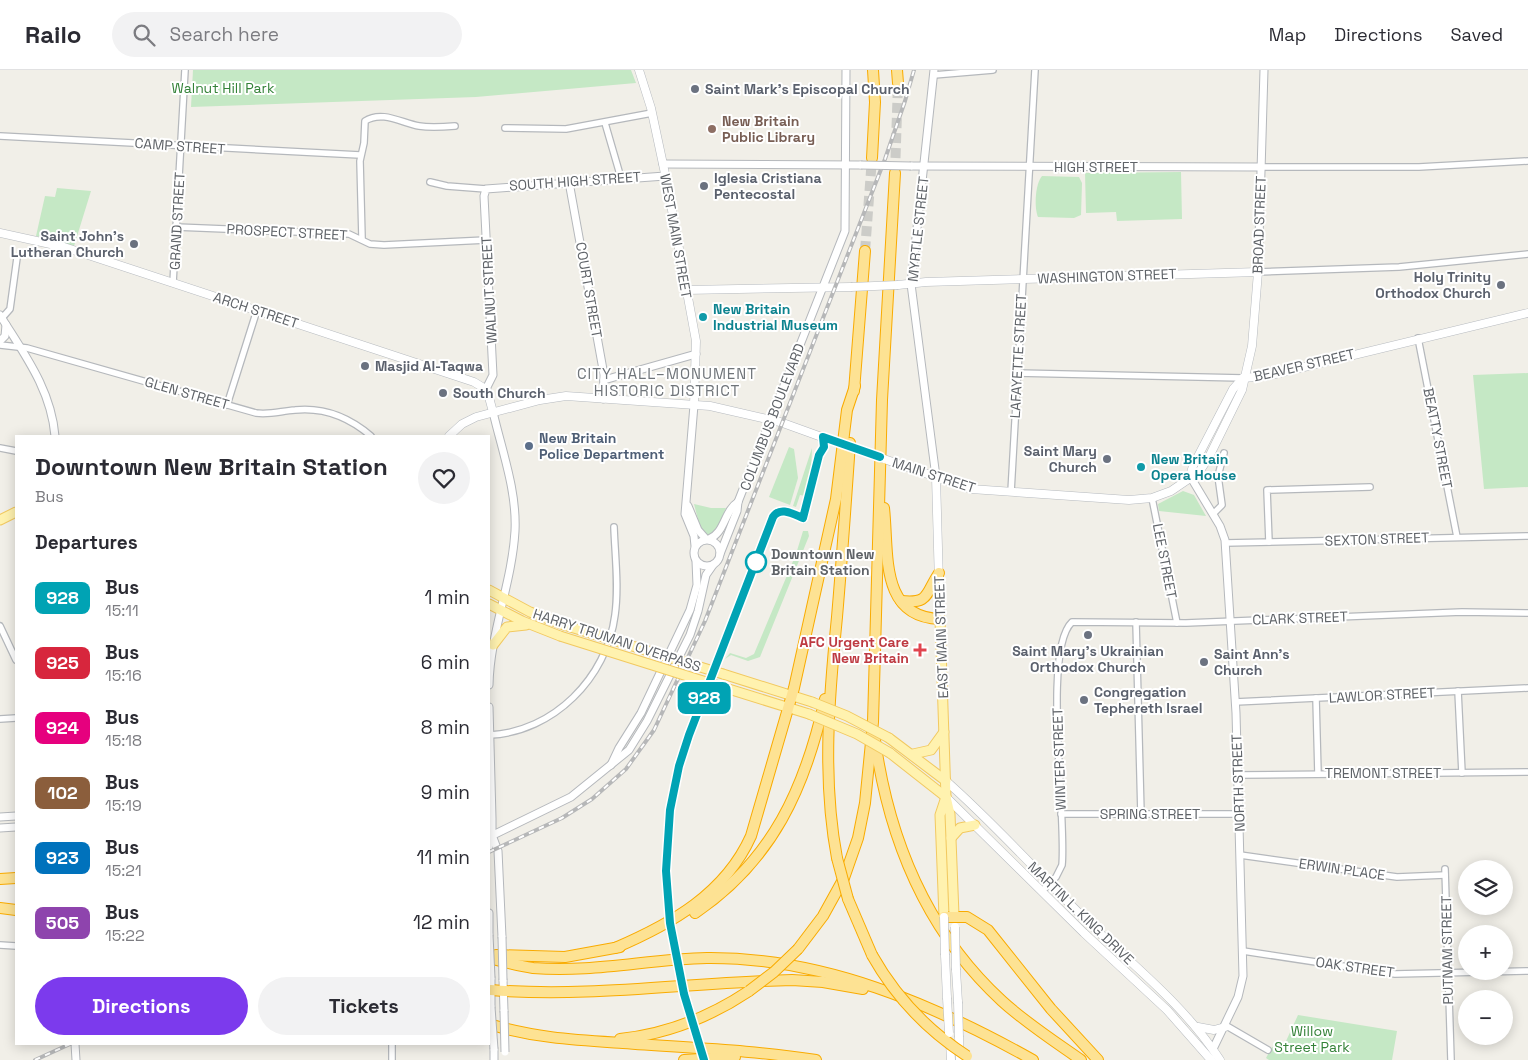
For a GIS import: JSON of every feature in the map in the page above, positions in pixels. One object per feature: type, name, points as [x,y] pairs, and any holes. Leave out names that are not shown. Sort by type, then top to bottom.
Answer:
[{"type":"highway","points":[[872,158],[873,70]]},
{"type":"highway","points":[[897,70],[898,83]]},
{"type":"highway","points":[[589,1042],[638,1036],[669,1029],[706,1016],[749,991],[774,972],[798,949],[831,904],[854,851],[865,803],[873,722],[885,327],[895,173]]},
{"type":"highway","points":[[865,251],[833,661],[828,786],[837,858],[848,898],[872,955],[895,990],[915,1014],[966,1059]]},
{"type":"highway","points":[[615,948],[662,926],[687,911],[720,883],[736,863],[747,844],[757,818],[792,696],[836,499],[847,410],[855,386]]},
{"type":"highway","points":[[879,488],[884,509],[890,578],[894,590],[904,607],[913,613],[940,619]]},
{"type":"highway","points":[[901,600],[913,603],[922,600],[939,574]]},
{"type":"highway","points":[[490,956],[555,958],[583,955],[615,948],[663,931],[695,913],[734,883],[761,852],[786,815],[804,774],[814,742],[833,661]]},
{"type":"highway","points":[[873,722],[883,788],[891,823],[907,868],[929,911],[960,956],[995,994],[1030,1024],[1081,1060]]},
{"type":"highway","points":[[0,879],[15,878]]},
{"type":"highway","points":[[0,906],[15,904]]},
{"type":"highway","points":[[0,906],[15,910]]},
{"type":"highway","points":[[947,915],[971,919],[988,930],[1051,1009],[1098,1060]]},
{"type":"highway","points":[[490,956],[522,966],[561,969],[696,958],[756,960],[825,972],[908,1000],[973,1028],[1033,1060]]},
{"type":"highway","points":[[491,990],[503,986],[543,993],[604,992],[798,980],[836,984],[908,1000]]},
{"type":"highway","points":[[490,1024],[542,1037],[589,1042],[741,1051],[814,1060]]},
{"type":"highway","points":[[684,1060],[734,1057],[814,1060]]},
{"type":"main road","name":"WEST MAIN STREET","points":[[639,70],[652,112],[666,176],[686,290],[696,354],[694,405]]},
{"type":"main road","name":"ARCH STREET","points":[[0,233],[60,246],[474,382],[486,389]]},
{"type":"main road","name":"WASHINGTON STREET","points":[[686,290],[851,287],[1022,279],[1258,272]]},
{"type":"main road","name":"BROAD STREET","points":[[1243,378],[1252,346],[1258,272]]},
{"type":"main road","name":"BEAVER STREET","points":[[1243,378],[1267,376],[1418,338],[1528,313]]},
{"type":"main road","name":"MAIN STREET","points":[[450,435],[469,420],[493,412],[555,397],[694,405],[770,420],[971,489],[1126,500],[1152,498],[1172,490],[1190,476],[1200,472],[1209,458],[1240,394],[1243,378]]},
{"type":"main road","points":[[486,389],[493,412]]},
{"type":"main road","name":"EAST MAIN STREET","points":[[936,477],[946,797],[950,814],[951,838],[945,955],[951,1060]]},
{"type":"main road","points":[[0,520],[15,512]]},
{"type":"main road","name":"HARRY TRUMAN OVERPASS","points":[[490,591],[530,612],[564,625],[812,702],[847,716],[889,738],[913,754],[946,781]]},
{"type":"main road","name":"HARRY TRUMAN OVERPASS","points":[[490,605],[531,625],[560,636],[788,707],[857,734],[890,753],[946,797]]},
{"type":"main road","points":[[493,645],[509,626],[531,625]]},
{"type":"main road","points":[[913,754],[924,754],[933,749],[944,732]]},
{"type":"main road","name":"MARTIN L. KING DRIVE","points":[[946,781],[1050,884],[1177,1003],[1197,1027],[1220,1060]]},
{"type":"main road","name":"EAST MAIN STREET","points":[[946,797],[940,815],[947,915],[955,927],[959,1037],[966,1059]]},
{"type":"main road","name":"MARTIN L. KING DRIVE","points":[[946,797],[1168,1010],[1209,1059]]},
{"type":"main road","points":[[951,838],[960,828],[976,825]]},
{"type":"main road","points":[[1197,1027],[1214,1030],[1225,1026]]},
{"type":"main road","points":[[1209,1059],[1213,1049]]},
{"type":"street","name":"GRAND STREET","points":[[173,283],[185,70]]},
{"type":"street","name":"COLUMBUS BOULEVARD","points":[[720,554],[737,511],[738,502],[846,227],[846,70]]},
{"type":"street","points":[[934,72],[993,70]]},
{"type":"street","name":"LAFAYETTE STREET","points":[[1010,492],[1035,70]]},
{"type":"street","name":"BROAD STREET","points":[[1258,272],[1264,70]]},
{"type":"street","name":"MYRTLE STREET","points":[[934,72],[911,284],[936,477]]},
{"type":"street","points":[[505,128],[560,129],[605,123],[652,112]]},
{"type":"street","points":[[362,238],[360,155],[364,143],[364,123],[367,119],[390,117],[417,126],[455,126]]},
{"type":"street","points":[[605,123],[621,178]]},
{"type":"street","name":"CAMP STREET","points":[[0,136],[360,155]]},
{"type":"street","name":"HIGH STREET","points":[[663,164],[1261,167],[1426,166],[1528,161]]},
{"type":"street","name":"SOUTH HIGH STREET","points":[[486,189],[666,176]]},
{"type":"street","points":[[430,182],[447,186],[486,189]]},
{"type":"street","name":"COURT STREET","points":[[569,182],[604,380],[603,399]]},
{"type":"street","name":"WALNUT STREET","points":[[486,189],[484,196],[493,375],[486,389]]},
{"type":"street","name":"PROSPECT STREET","points":[[176,227],[348,234],[362,238],[370,244],[384,245],[486,240]]},
{"type":"street","name":"WASHINGTON STREET","points":[[1258,272],[1399,267],[1528,254]]},
{"type":"street","points":[[0,343],[5,336],[2,319],[10,309],[17,258]]},
{"type":"street","points":[[227,405],[257,310]]},
{"type":"street","points":[[2,319],[20,346],[45,391],[51,409],[55,435]]},
{"type":"street","name":"BEATTY STREET","points":[[1418,338],[1457,537]]},
{"type":"street","name":"GLEN STREET","points":[[0,343],[20,346],[262,414],[305,409],[325,412],[347,419],[370,435]]},
{"type":"street","points":[[604,380],[696,354]]},
{"type":"street","name":"BEAVER STREET","points":[[1016,373],[1243,378]]},
{"type":"street","points":[[611,765],[619,748],[641,713],[696,594],[698,579],[693,553],[695,546],[694,536],[686,517],[694,405]]},
{"type":"street","points":[[490,675],[493,645],[513,550],[515,511],[511,486],[493,412]]},
{"type":"street","points":[[0,448],[15,451]]},
{"type":"street","points":[[1213,514],[1222,505],[1218,478],[1224,453]]},
{"type":"street","name":"NORTH STREET","points":[[1190,476],[1221,528],[1225,542],[1238,775],[1243,951],[1240,991],[1213,1049]]},
{"type":"street","points":[[1269,542],[1267,490],[1370,487]]},
{"type":"street","name":"LEE STREET","points":[[1152,498],[1177,623]]},
{"type":"street","name":"COLUMBUS BOULEVARD","points":[[707,539],[718,533],[732,508],[738,502]]},
{"type":"street","points":[[490,836],[567,800],[629,750],[638,737],[686,642],[697,617],[706,575],[712,565],[718,560],[720,554],[717,544],[707,539],[699,531],[688,506]]},
{"type":"street","points":[[505,1060],[498,851],[490,836],[490,735],[522,729],[547,718],[574,698],[596,669],[607,645],[615,618],[614,527]]},
{"type":"street","name":"SEXTON STREET","points":[[1225,542],[1528,536]]},
{"type":"street","points":[[695,546],[707,539]]},
{"type":"street","points":[[696,561],[704,566],[712,565]]},
{"type":"street","name":"CLARK STREET","points":[[1072,622],[1177,623],[1462,612],[1528,613]]},
{"type":"street","name":"WINTER STREET","points":[[1042,891],[1050,884],[1062,865],[1056,687],[1065,632],[1072,622]]},
{"type":"street","points":[[1136,622],[1140,814]]},
{"type":"street","points":[[0,626],[15,658]]},
{"type":"street","points":[[675,642],[686,642]]},
{"type":"street","name":"LAWLOR STREET","points":[[1235,702],[1528,688]]},
{"type":"street","points":[[1458,691],[1462,773]]},
{"type":"street","points":[[1316,698],[1318,774]]},
{"type":"street","points":[[0,719],[15,718]]},
{"type":"street","name":"TREMONT STREET","points":[[1238,775],[1528,772]]},
{"type":"street","name":"SPRING STREET","points":[[1061,814],[1239,814]]},
{"type":"street","points":[[0,817],[15,816]]},
{"type":"street","points":[[0,828],[15,827]]},
{"type":"street","name":"ERWIN PLACE","points":[[1240,855],[1398,877],[1445,872]]},
{"type":"street","name":"PUTNAM STREET","points":[[1445,872],[1451,1060]]},
{"type":"street","points":[[0,945],[15,946]]},
{"type":"street","name":"OAK STREET","points":[[1243,951],[1395,974],[1528,971]]},
{"type":"street","points":[[490,978],[494,1060]]},
{"type":"street","points":[[1225,1026],[1268,1050]]},
{"type":"street","points":[[75,1045],[76,1060]]},
{"type":"street","points":[[392,1045],[392,1060]]},
{"type":"green space","name":"Walnut Hill Park","points":[[193,70],[631,70],[636,83],[476,97],[191,107]]},
{"type":"green space","points":[[1181,172],[1182,219],[1117,221],[1116,212],[1086,213],[1085,173]]},
{"type":"green space","points":[[1042,176],[1079,177],[1082,183],[1081,215],[1074,218],[1038,217],[1036,196]]},
{"type":"green space","points":[[57,188],[91,191],[74,246],[36,236],[45,196],[55,197]]},
{"type":"green space","points":[[1528,373],[1528,487],[1484,489],[1473,375]]},
{"type":"green space","points":[[789,447],[794,449],[798,478],[790,505],[769,497]]},
{"type":"green space","points":[[812,448],[811,475],[806,496],[800,495],[796,507],[793,506]]},
{"type":"green space","points":[[1183,491],[1194,495],[1206,516],[1159,511],[1158,504]]},
{"type":"green space","points":[[694,504],[711,508],[726,508],[718,529],[712,535],[708,536],[701,531]]},
{"type":"green space","points":[[803,531],[808,531],[809,536],[760,657],[748,661],[731,655],[725,659],[730,653],[746,658],[754,654],[796,554]]},
{"type":"green space","name":"Willow Street Park","points":[[1298,1015],[1397,1031],[1392,1060],[1269,1060],[1266,1058],[1272,1047],[1281,1052]]},
{"type":"tunnel","points":[[895,173],[898,83]]},
{"type":"tunnel","points":[[865,251],[872,158]]},
{"type":"railway","points":[[490,852],[562,818],[592,799],[626,769],[654,730],[705,621],[885,159],[914,70]]},
{"type":"railway","points":[[35,1060],[68,1045]]},
{"type":"bus line","name":"928","points":[[704,1060],[679,975],[666,879],[670,810],[681,759],[773,517],[776,512],[783,511],[803,518],[811,493],[819,455],[824,447],[823,437],[880,457]]},
{"type":"place","name":"Saint Mark's Episcopal Church","points":[[695,89]]},
{"type":"place","name":"New Britain Public Library","points":[[712,129]]},
{"type":"place","name":"Iglesia Cristiana Pentecostal","points":[[704,186]]},
{"type":"place","name":"Saint John's Lutheran Church","points":[[134,244]]},
{"type":"place","name":"Holy Trinity Orthodox Church","points":[[1501,285]]},
{"type":"place","name":"New Britain Industrial Museum","points":[[703,317]]},
{"type":"place","name":"Masjid Al-Taqwa","points":[[365,366]]},
{"type":"place","name":"South Church","points":[[443,393]]},
{"type":"place","name":"New Britain Police Department","points":[[529,446]]},
{"type":"place","name":"Saint Mary Church","points":[[1107,459]]},
{"type":"place","name":"New Britain Opera House","points":[[1141,467]]},
{"type":"place","name":"Downtown New Britain Station","points":[[756,562]]},
{"type":"place","name":"Saint Mary's Ukrainian Orthodox Church","points":[[1088,635]]},
{"type":"place","name":"AFC Urgent Care New Britain","points":[[920,650]]},
{"type":"place","name":"Saint Ann's Church","points":[[1204,662]]},
{"type":"place","name":"Congregation Tephereth Israel","points":[[1084,700]]},
{"type":"district","name":"CITY HALL–MONUMENT HISTORIC DISTRICT","points":[[667,382]]}]
